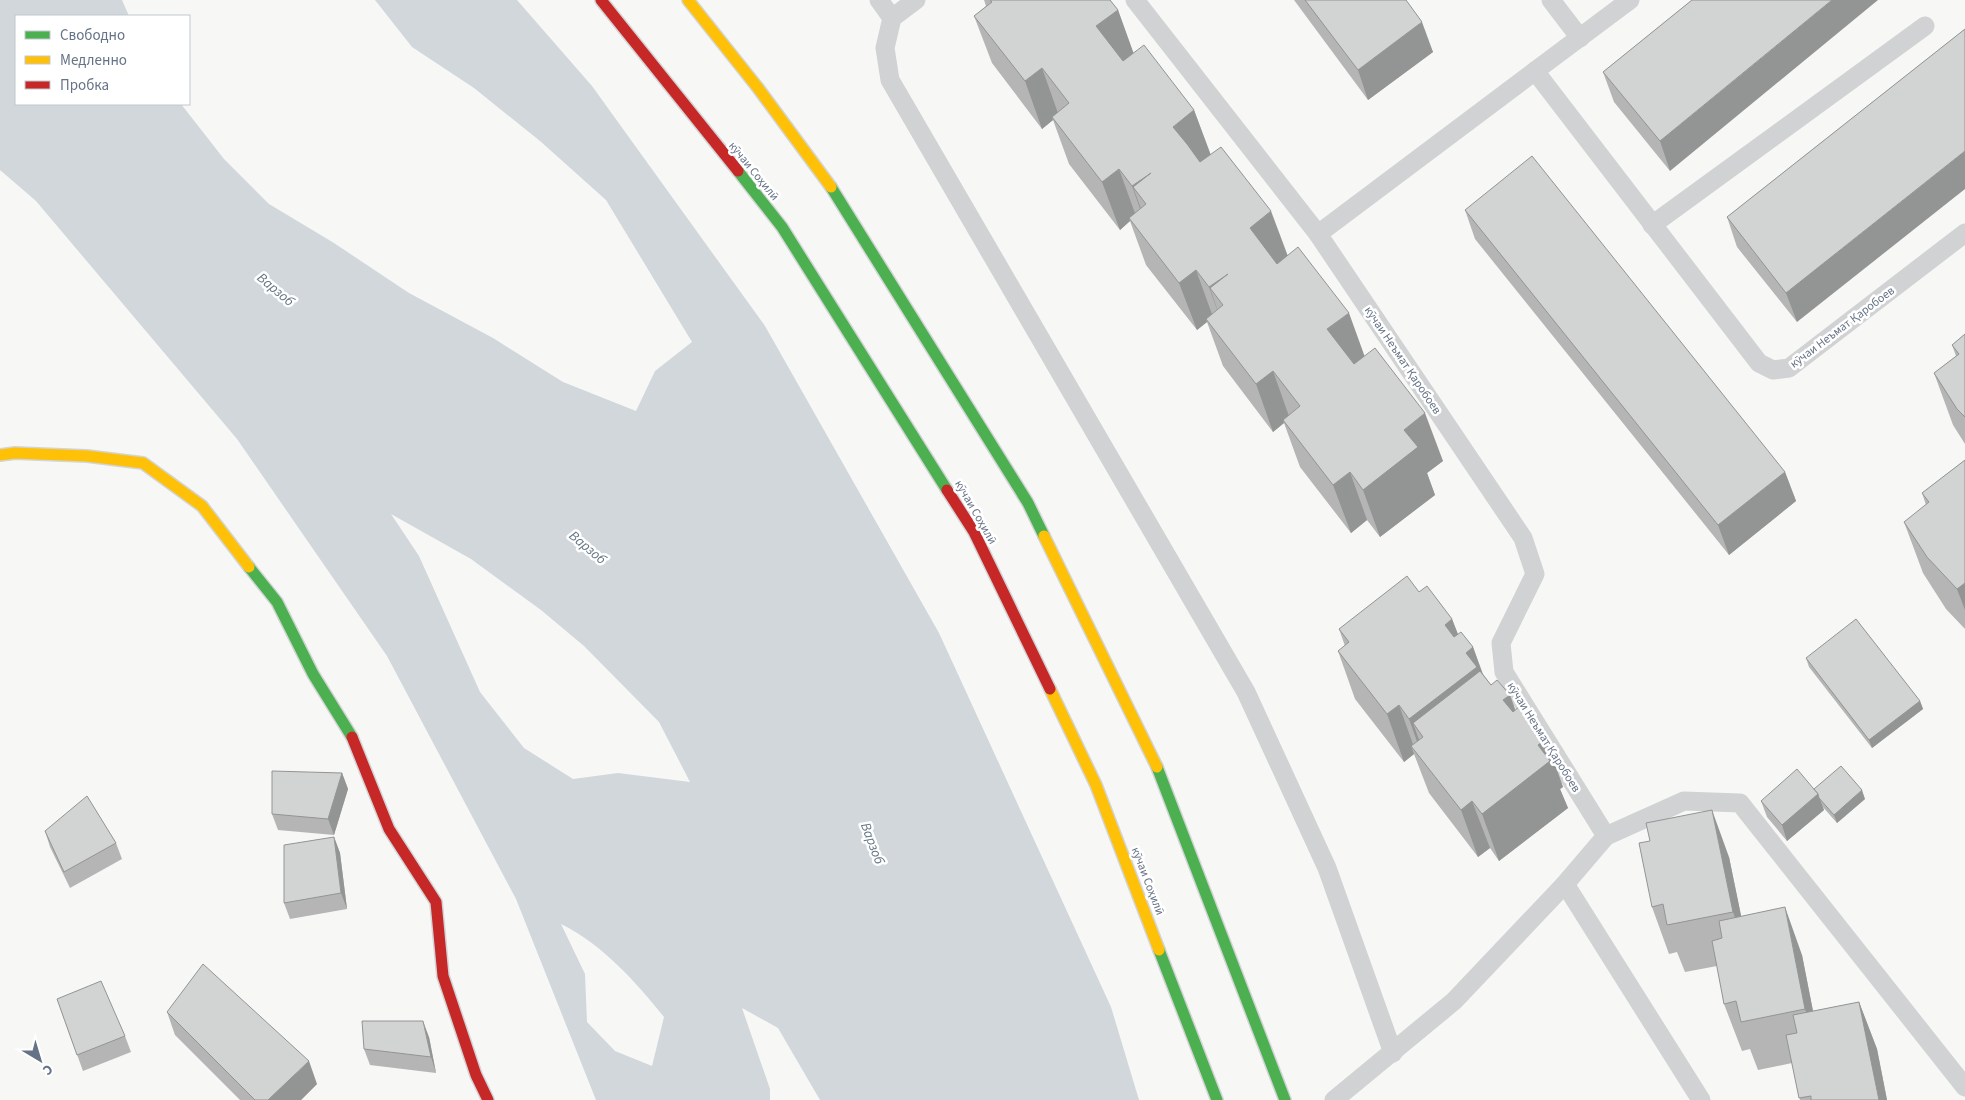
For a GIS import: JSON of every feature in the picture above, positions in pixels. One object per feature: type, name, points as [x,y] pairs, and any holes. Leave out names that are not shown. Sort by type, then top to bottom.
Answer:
[{"type":"main road","name":"кӯчаи Соҳилӣ","points":[[601,0],[782,227],[974,532],[1096,786],[1217,1100]]},
{"type":"main road","points":[[688,0],[758,88],[844,206],[1028,503],[1165,783],[1285,1100]]},
{"type":"main road","points":[[0,456],[15,453],[87,456],[143,463],[202,506],[277,602],[313,674],[355,741],[389,829],[436,902],[443,976],[476,1075],[488,1100]]},
{"type":"lane","points":[[879,0],[892,18]]},
{"type":"lane","points":[[916,0],[892,18],[885,48],[890,80],[1246,692],[1327,868],[1393,1053]]},
{"type":"lane","name":"кӯчаи Неъмат Қаробоев","points":[[1135,0],[1318,234],[1523,538],[1535,574],[1502,643],[1504,672],[1606,836]]},
{"type":"lane","points":[[1551,0],[1580,38]]},
{"type":"lane","points":[[1318,234],[1630,0]]},
{"type":"lane","points":[[1652,225],[1925,26]]},
{"type":"lane","name":"кӯчаи Неъмат Қаробоев","points":[[1535,71],[1758,362],[1773,370],[1788,368],[1965,234]]},
{"type":"lane","points":[[1334,1100],[1454,1001],[1565,884],[1606,836],[1684,801],[1740,803],[1965,1087]]},
{"type":"lane","points":[[1565,884],[1701,1100]]},
{"type":"water","name":"Варзоб","points":[[0,0],[122,0],[129,15],[15,15],[15,105],[182,105],[224,159],[269,204],[334,243],[409,293],[493,338],[563,382],[636,411],[655,371],[692,342],[606,200],[540,141],[474,88],[412,47],[375,0],[517,0],[592,86],[765,326],[939,633],[1111,1007],[1139,1100],[820,1100],[778,1028],[742,1008],[770,1089],[770,1100],[596,1100],[516,899],[387,656],[237,439],[36,201],[0,170]],"holes":[[[391,514],[471,559],[541,610],[584,646],[659,722],[690,782],[618,773],[573,779],[524,748],[480,692],[419,556]],[[561,924],[591,942],[617,965],[642,990],[664,1017],[652,1066],[615,1051],[587,1022],[585,974]]]},
{"type":"building","points":[[990,0],[1110,0],[1118,10],[1096,26],[1123,61],[1144,45],[1194,110],[1173,127],[1200,162],[1221,147],[1271,211],[1250,228],[1277,264],[1298,247],[1349,313],[1327,329],[1354,364],[1375,348],[1425,413],[1404,430],[1418,447],[1363,490],[1350,472],[1333,485],[1283,420],[1300,406],[1273,371],[1256,384],[1206,319],[1223,305],[1210,288],[1228,274],[1209,287],[1196,270],[1179,283],[1129,218],[1146,204],[1133,187],[1151,173],[1132,186],[1119,169],[1102,182],[1052,117],[1069,103],[1042,68],[1025,81],[974,16],[992,2]]},
{"type":"building","points":[[1305,0],[1406,0],[1422,22],[1358,70]]},
{"type":"building","points":[[1692,0],[1832,0],[1660,141],[1603,72]]},
{"type":"building","points":[[1965,29],[1965,151],[1786,293],[1727,217]]},
{"type":"building","points":[[1532,156],[1785,472],[1718,525],[1465,210]]},
{"type":"building","points":[[1965,334],[1965,417],[1957,409],[1934,373],[1959,354],[1952,345]]},
{"type":"building","points":[[1965,460],[1965,583],[1957,589],[1927,557],[1904,522],[1929,502],[1922,493]]},
{"type":"building","points":[[1407,576],[1419,592],[1427,586],[1452,619],[1445,625],[1454,637],[1461,632],[1473,647],[1466,653],[1477,667],[1409,719],[1399,705],[1387,714],[1338,651],[1349,642],[1339,629]]},
{"type":"building","points":[[1856,619],[1920,701],[1869,740],[1806,658]]},
{"type":"building","points":[[1480,671],[1491,685],[1497,680],[1510,695],[1503,700],[1513,712],[1520,706],[1546,739],[1538,745],[1550,761],[1482,814],[1472,801],[1461,810],[1411,746],[1423,737],[1413,723]]},
{"type":"building","points":[[1841,766],[1862,790],[1834,815],[1819,798],[1814,789]]},
{"type":"building","points":[[1797,769],[1818,794],[1782,825],[1761,801]]},
{"type":"building","points":[[272,771],[342,773],[328,819],[272,814]]},
{"type":"building","points":[[87,796],[116,843],[64,872],[45,831]]},
{"type":"building","points":[[1712,810],[1733,912],[1667,925],[1663,904],[1652,907],[1639,843],[1650,841],[1646,823]]},
{"type":"building","points":[[334,837],[341,893],[284,903],[284,845]]},
{"type":"building","points":[[1785,907],[1805,1009],[1741,1022],[1736,1001],[1724,1004],[1712,941],[1722,938],[1719,921]]},
{"type":"building","points":[[203,964],[309,1061],[268,1100],[255,1100],[167,1012]]},
{"type":"building","points":[[101,981],[125,1036],[77,1055],[57,999]]},
{"type":"building","points":[[1859,1002],[1879,1100],[1811,1100],[1811,1096],[1799,1098],[1786,1035],[1797,1033],[1793,1015]]},
{"type":"building","points":[[362,1021],[423,1021],[431,1057],[364,1049]]},
{"type":"traffic: fast","points":[[738,171],[782,227],[947,490]]},
{"type":"traffic: fast","points":[[831,187],[1028,503],[1044,536]]},
{"type":"traffic: fast","points":[[249,567],[277,602],[313,674],[352,737]]},
{"type":"traffic: fast","points":[[1157,767],[1285,1100]]},
{"type":"traffic: fast","points":[[1159,950],[1217,1100]]},
{"type":"traffic: slow","points":[[688,0],[758,88],[831,187]]},
{"type":"traffic: slow","points":[[0,455],[15,453],[87,456],[143,463],[202,506],[249,567]]},
{"type":"traffic: slow","points":[[1044,536],[1157,767]]},
{"type":"traffic: slow","points":[[1050,689],[1096,785],[1159,950]]},
{"type":"traffic: jam","points":[[601,0],[738,171]]},
{"type":"traffic: jam","points":[[947,490],[974,532],[1050,689]]},
{"type":"traffic: jam","points":[[352,737],[389,829],[436,902],[443,976],[476,1075],[488,1100]]}]
